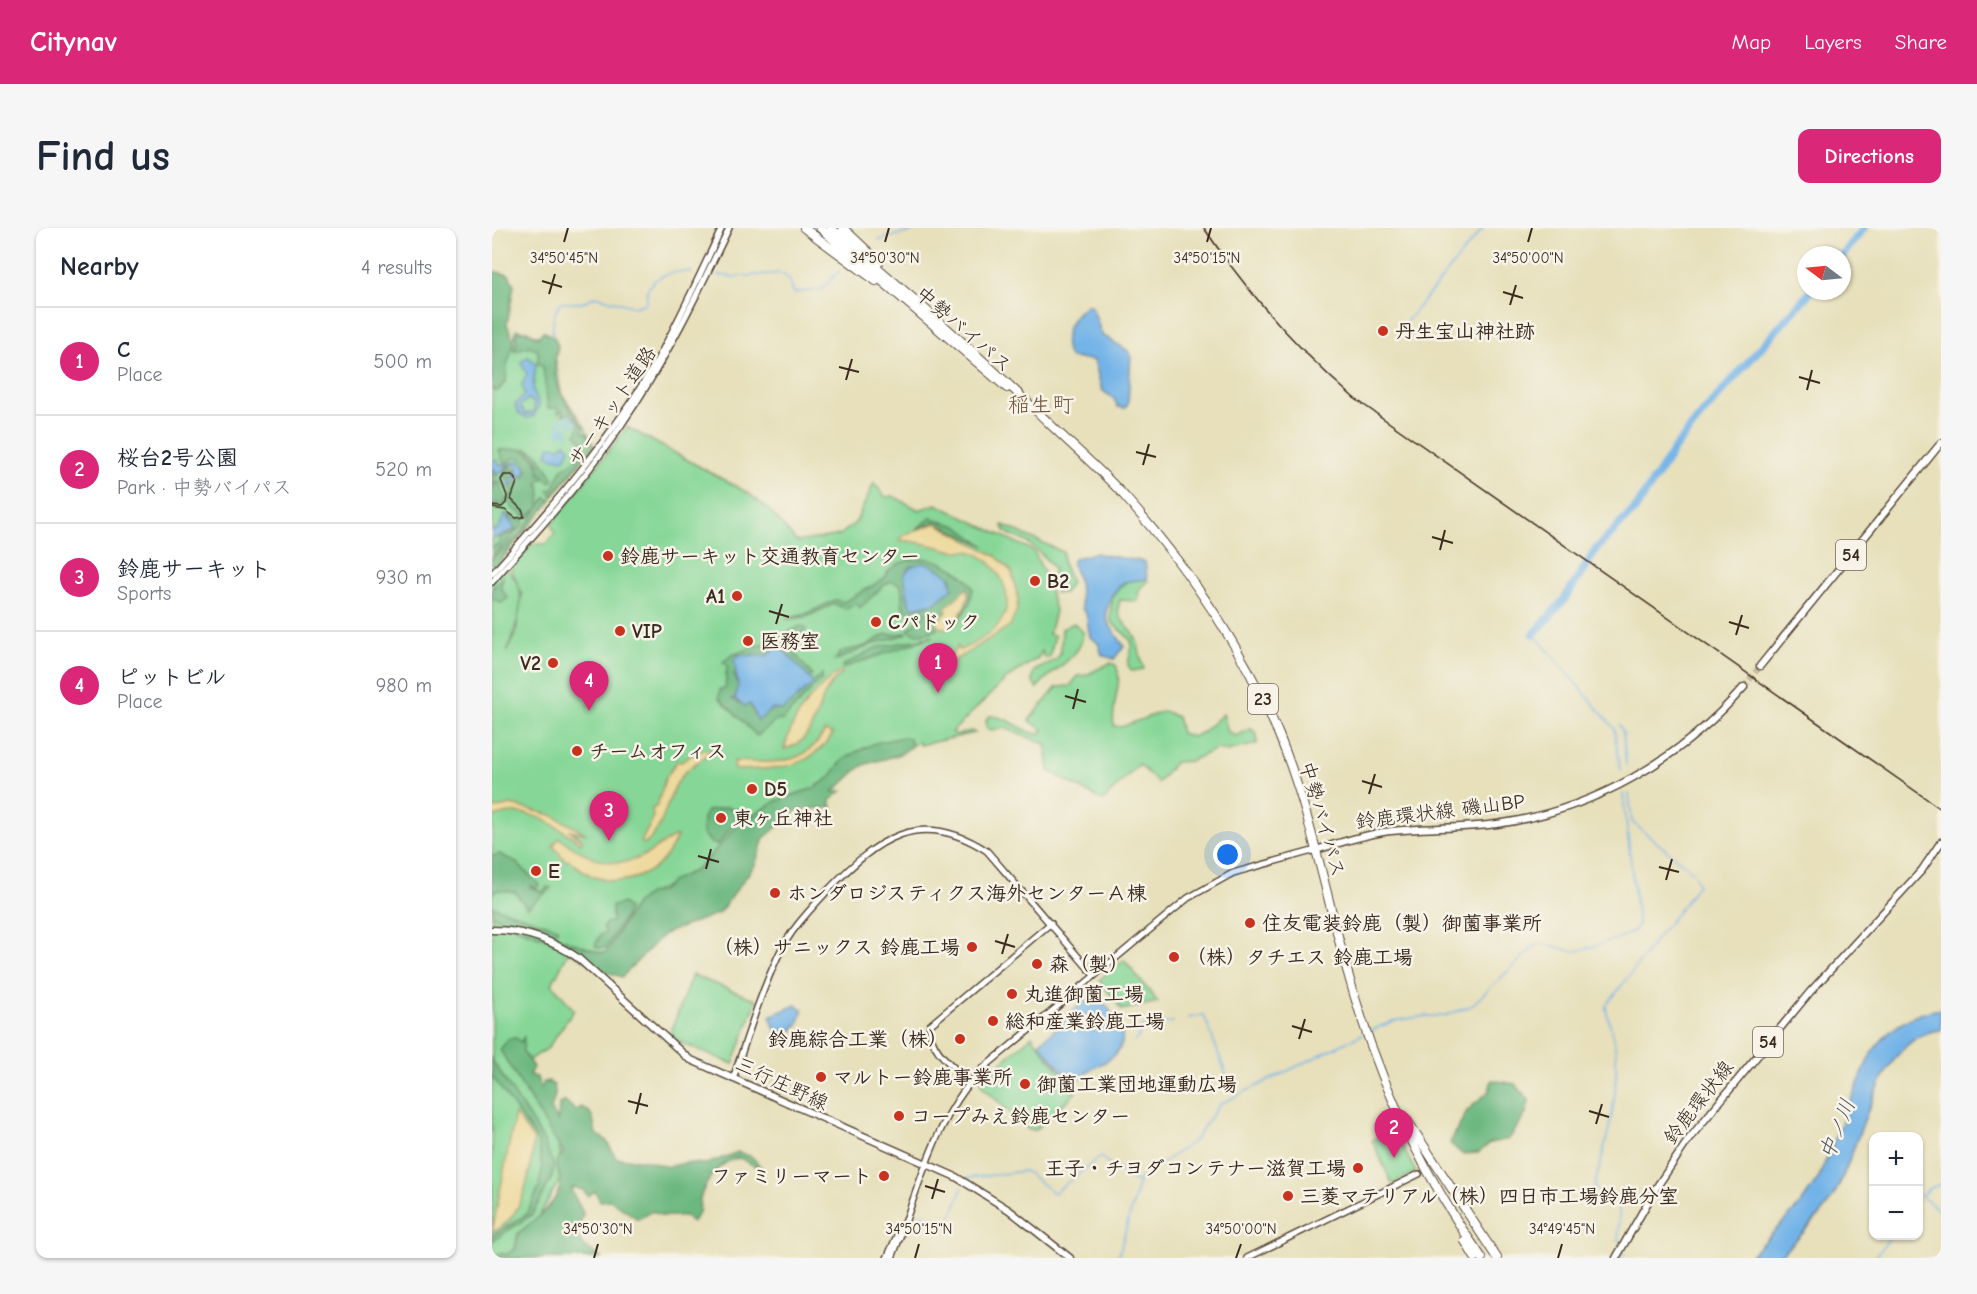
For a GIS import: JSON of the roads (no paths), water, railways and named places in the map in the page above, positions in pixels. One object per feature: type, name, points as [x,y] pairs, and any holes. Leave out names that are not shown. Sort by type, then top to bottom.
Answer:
[{"type":"highway","name":"23","points":[[804,228],[942,331]]},
{"type":"highway","name":"中勢バイパス","points":[[820,228],[1059,432]]},
{"type":"highway","name":"中勢バイパス","points":[[831,228],[984,359],[1126,498],[1179,562],[1222,625],[1260,692],[1289,762],[1316,850],[1347,971],[1370,1042],[1386,1082],[1412,1143],[1474,1254]]},
{"type":"highway","name":"23","points":[[843,228],[900,285]]},
{"type":"highway","points":[[1386,1082],[1415,1134],[1497,1258]]},
{"type":"highway","name":"23","points":[[1474,1254],[1482,1258]]},
{"type":"main road","name":"54","points":[[1760,666],[1941,443]]},
{"type":"main road","name":"鈴鹿環状線 磯山BP","points":[[1316,850],[1383,832],[1499,824],[1551,812],[1584,800],[1640,776],[1675,752],[1718,716],[1744,687]]},
{"type":"main road","name":"鈴鹿環状線","points":[[1616,1258],[1669,1165],[1689,1139],[1810,992],[1922,870],[1941,842]]},
{"type":"main road","name":"三行庄野線","points":[[492,930],[521,932],[546,940],[568,951],[683,1055],[956,1177],[994,1200],[1070,1258]]},
{"type":"street","name":"サーキット道路","points":[[492,574],[590,460],[631,401],[668,340],[722,228]]},
{"type":"street","name":"サーキット道路","points":[[492,582],[555,512],[624,422],[677,335],[729,228]]},
{"type":"street","points":[[733,1079],[774,966],[794,929],[848,869],[880,843],[901,834],[928,831],[947,833],[971,841],[998,861],[1094,975]]},
{"type":"street","points":[[892,1258],[925,1164],[948,1115],[970,1082],[1188,898],[1213,882],[1245,869],[1316,850]]},
{"type":"street","points":[[970,1082],[939,1052],[930,1033],[930,1025],[1051,923]]},
{"type":"street","points":[[1247,1258],[1419,1174]]},
{"type":"street","points":[[887,1258],[911,1205]]},
{"type":"water","points":[[1087,305],[1091,305],[1093,309],[1102,335],[1127,350],[1131,355],[1128,403],[1125,408],[1118,407],[1114,399],[1102,390],[1094,360],[1071,358],[1067,353],[1066,339],[1069,326],[1076,314]]},
{"type":"water","points":[[528,357],[536,364],[533,389],[539,405],[534,416],[527,418],[519,414],[515,405],[525,394],[522,385],[527,374],[521,362]],"holes":[[[528,399],[533,401],[535,409],[525,414],[520,406]]]},
{"type":"water","points":[[565,443],[570,449],[565,459],[552,458],[547,454],[550,446],[560,447]]},
{"type":"water","points":[[492,460],[498,460],[498,464],[506,466],[513,462],[520,462],[525,466],[526,473],[517,478],[508,488],[508,481],[517,475],[517,465],[510,464],[497,476],[495,470],[492,471]]},
{"type":"water","points":[[505,514],[516,529],[492,539],[492,530],[498,529]]},
{"type":"water","points":[[1094,553],[1145,562],[1147,579],[1124,582],[1111,596],[1106,612],[1108,623],[1124,646],[1114,659],[1102,655],[1098,643],[1090,637],[1086,613],[1082,609],[1079,583],[1072,562],[1076,558]]},
{"type":"water","points":[[921,563],[930,564],[949,575],[953,588],[935,603],[913,608],[909,603],[904,575],[910,567]]},
{"type":"water","points":[[779,645],[814,683],[783,710],[772,709],[758,721],[750,704],[745,706],[731,699],[736,697],[738,685],[734,661],[738,655],[766,656]]},
{"type":"water","points":[[1096,993],[1119,1024],[1122,1041],[1112,1057],[1084,1074],[1074,1085],[1039,1043],[1058,1027],[1056,1024]]},
{"type":"water","points":[[796,1005],[803,1009],[798,1025],[793,1027],[794,1030],[776,1032],[770,1016]]},
{"type":"water","points":[[1941,1009],[1941,1030],[1919,1037],[1900,1052],[1885,1074],[1872,1100],[1841,1180],[1825,1208],[1778,1258],[1748,1258],[1800,1205],[1818,1179],[1875,1048],[1890,1032],[1909,1019]]},
{"type":"waterway","points":[[879,240],[925,228]]},
{"type":"waterway","points":[[1398,332],[1483,228]]},
{"type":"waterway","points":[[1850,246],[1864,228]]},
{"type":"waterway","points":[[718,275],[734,277],[781,273],[789,279],[794,293],[822,289],[839,271]]},
{"type":"waterway","points":[[552,336],[554,315],[560,303],[581,303],[596,296],[635,307],[646,303],[648,289],[656,280],[673,273],[692,272]]},
{"type":"waterway","points":[[1534,634],[1564,600],[1597,548],[1636,508],[1674,449],[1803,300]]},
{"type":"waterway","points":[[571,420],[571,415],[566,416],[567,420],[577,421],[576,426]]},
{"type":"waterway","points":[[560,418],[569,422]]},
{"type":"waterway","points":[[558,421],[563,427]]},
{"type":"waterway","points":[[572,421],[571,425],[574,426]]},
{"type":"waterway","points":[[557,423],[561,428],[561,432],[558,431]]},
{"type":"waterway","points":[[563,427],[567,427],[566,433]]},
{"type":"waterway","points":[[563,427],[570,434]]},
{"type":"waterway","points":[[561,429],[563,433],[560,435],[561,429],[569,436]]},
{"type":"waterway","points":[[1534,634],[1614,728],[1620,770]]},
{"type":"waterway","points":[[1619,725],[1623,733],[1626,765]]},
{"type":"waterway","points":[[1370,1031],[1393,1021],[1444,1016],[1471,1006],[1536,945],[1574,951],[1614,940],[1634,931],[1638,924],[1623,794]]},
{"type":"waterway","points":[[1629,794],[1632,822],[1693,872]]},
{"type":"waterway","points":[[1619,1241],[1618,1203],[1594,1188],[1611,1117],[1616,1081],[1615,1045],[1606,1005],[1690,897],[1698,883],[1695,876]]},
{"type":"waterway","points":[[1187,1018],[1204,1015],[1232,1090]]},
{"type":"waterway","points":[[1134,1041],[1138,1038],[1142,1027],[1173,1022]]},
{"type":"waterway","points":[[1118,1258],[1140,1178],[1194,1141],[1220,1104],[1363,1034]]},
{"type":"waterway","points":[[968,1178],[1025,1171],[1054,1193],[1100,1157],[1138,1182]]},
{"type":"waterway","points":[[1941,1184],[1928,1189],[1921,1196],[1941,1212]]},
{"type":"waterway","points":[[951,1218],[962,1188]]},
{"type":"waterway","points":[[920,1213],[948,1224]]},
{"type":"waterway","points":[[1875,1258],[1888,1240]]},
{"type":"waterway","points":[[1622,1258],[1625,1252]]},
{"type":"tunnel","points":[[1744,687],[1760,666]]},
{"type":"railway","points":[[1204,228],[1273,318],[1332,379],[1354,398],[1941,809]]},
{"type":"railway","points":[[492,506],[502,507],[506,503],[507,496],[501,480],[504,475],[512,475],[517,482],[511,499],[523,511],[524,517],[516,518],[505,510],[492,508]]},
{"type":"place","name":"丹生宝山神社跡","points":[[1383,331]]},
{"type":"place","name":"鈴鹿サーキット交通教育センター","points":[[608,556]]},
{"type":"place","name":"B2","points":[[1035,581]]},
{"type":"place","name":"A1","points":[[737,596]]},
{"type":"place","name":"Cパドック","points":[[876,622]]},
{"type":"place","name":"VIP","points":[[620,631]]},
{"type":"place","name":"医務室","points":[[748,641]]},
{"type":"place","name":"V2","points":[[553,663]]},
{"type":"place","name":"C","points":[[938,693]]},
{"type":"place","name":"ピットビル","points":[[589,711]]},
{"type":"place","name":"チームオフィス","points":[[577,751]]},
{"type":"place","name":"D5","points":[[752,789]]},
{"type":"place","name":"東ヶ丘神社","points":[[721,818]]},
{"type":"place","name":"鈴鹿サーキット","points":[[609,841]]},
{"type":"place","name":"E","points":[[536,871]]},
{"type":"place","name":"ホンダロジスティクス海外センターＡ棟","points":[[775,893]]},
{"type":"place","name":"住友電装鈴鹿（製）御薗事業所","points":[[1250,923]]},
{"type":"place","name":"（株）サニックス 鈴鹿工場","points":[[972,947]]},
{"type":"place","name":"（株）タチエス 鈴鹿工場","points":[[1174,957]]},
{"type":"place","name":"森（製）","points":[[1037,964]]},
{"type":"place","name":"丸進御薗工場","points":[[1012,994]]},
{"type":"place","name":"総和産業鈴鹿工場","points":[[993,1021]]},
{"type":"place","name":"鈴鹿綜合工業（株）","points":[[960,1039]]},
{"type":"place","name":"マルトー鈴鹿事業所","points":[[821,1077]]},
{"type":"place","name":"御薗工業団地運動広場","points":[[1025,1084]]},
{"type":"place","name":"コープみえ鈴鹿センター","points":[[899,1116]]},
{"type":"place","name":"桜台2号公園","points":[[1394,1158]]},
{"type":"place","name":"王子・チヨダコンテナー滋賀工場","points":[[1358,1168]]},
{"type":"place","name":"ファミリーマート","points":[[884,1176]]},
{"type":"place","name":"三菱マテリアル（株）四日市工場鈴鹿分室","points":[[1288,1196]]},
{"type":"district","name":"稲生町","points":[[1041,404]]},
{"type":"water label","name":"中ノ川","points":[[1837,1129]]}]
